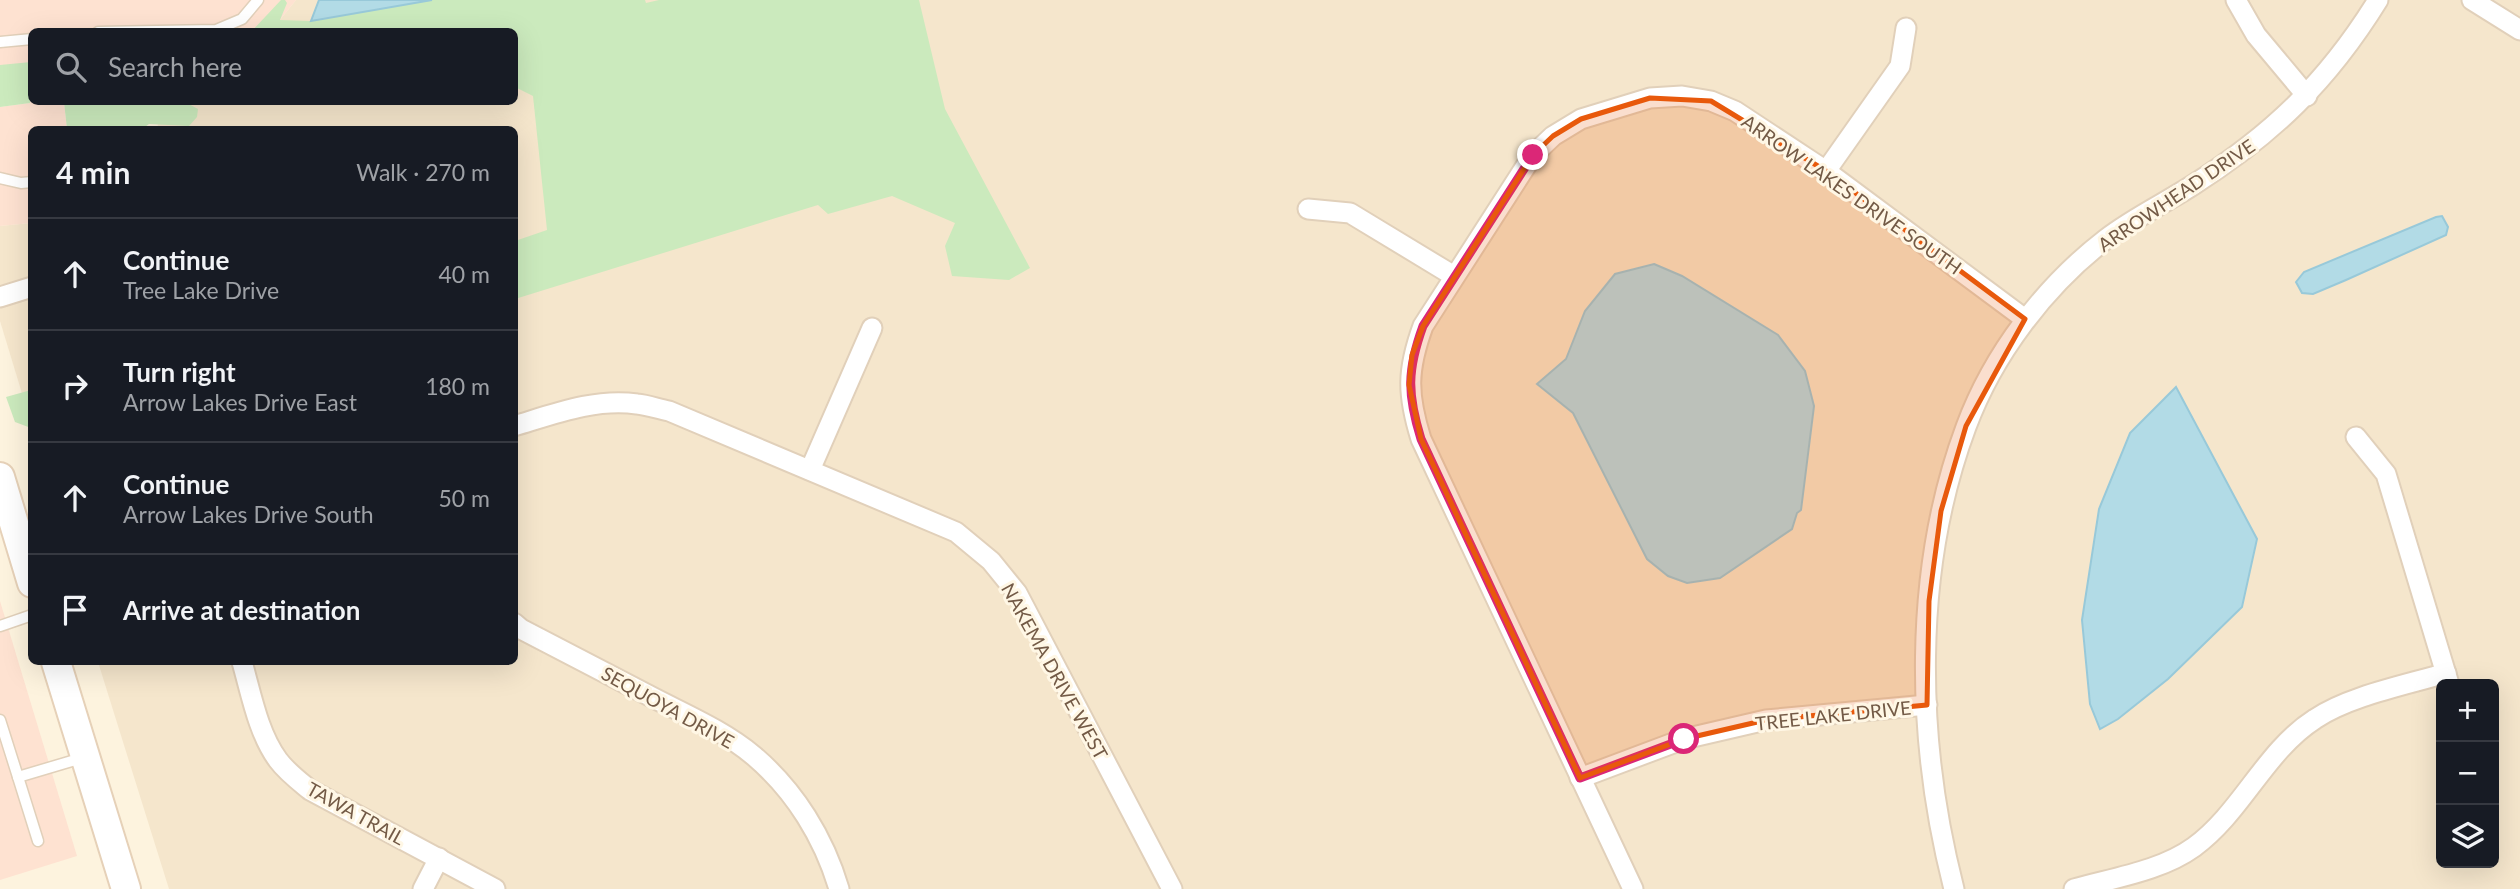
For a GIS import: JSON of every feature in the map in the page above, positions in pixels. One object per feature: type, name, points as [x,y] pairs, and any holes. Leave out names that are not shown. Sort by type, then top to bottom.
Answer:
[{"type":"main road","points":[[0,477],[28,568]]},
{"type":"main road","points":[[57,665],[127,889]]},
{"type":"street","points":[[2236,0],[2256,35],[2307,96]]},
{"type":"street","name":"ARROWHEAD DRIVE","points":[[1954,889],[1936,803],[1927,705],[1929,601],[1941,511],[1966,426],[1990,374],[2025,319],[2073,268],[2108,237],[2195,184],[2259,139],[2307,96],[2354,39],[2378,0]]},
{"type":"street","points":[[2472,0],[2520,30]]},
{"type":"street","points":[[1826,171],[1900,66],[1906,28]]},
{"type":"street","name":"ARROW LAKES DRIVE SOUTH","points":[[1633,889],[1421,439],[1413,415],[1409,385],[1412,355],[1423,326],[1533,155],[1553,136],[1581,119],[1650,98],[1682,96],[1711,101],[1735,110],[1826,171],[2025,319]]},
{"type":"street","points":[[1308,209],[1350,213],[1454,276]]},
{"type":"street","points":[[0,297],[28,288]]},
{"type":"street","points":[[810,470],[872,328]]},
{"type":"street","name":"NAKEMA DRIVE WEST","points":[[518,425],[570,409],[603,404],[636,404],[669,411],[956,532],[991,561],[1017,593],[1172,889]]},
{"type":"street","points":[[2356,437],[2386,474],[2448,679]]},
{"type":"street","name":"SEQUOYA DRIVE","points":[[518,626],[719,732],[754,756],[788,791],[813,827],[839,889]]},
{"type":"street","name":"TAWA TRAIL","points":[[243,665],[265,737],[276,758],[289,773],[310,790],[495,889]]},
{"type":"street","points":[[2074,889],[2163,863],[2194,847],[2220,823],[2290,739],[2315,719],[2342,705],[2436,682]]},
{"type":"street","name":"TREE LAKE DRIVE","points":[[1580,778],[1684,739],[1766,720],[1927,705]]},
{"type":"street","points":[[423,889],[439,858]]},
{"type":"lane","points":[[221,28],[242,19],[258,0]]},
{"type":"lane","points":[[0,42],[28,38]]},
{"type":"lane","points":[[0,178],[28,182]]},
{"type":"lane","points":[[0,626],[28,616]]},
{"type":"lane","points":[[0,720],[38,841]]},
{"type":"lane","points":[[18,778],[85,756]]},
{"type":"highlighted area","points":[[1650,98],[1711,101],[1826,171],[2025,319],[1966,426],[1941,511],[1929,601],[1927,705],[1766,720],[1684,739],[1580,778],[1421,439],[1409,385],[1412,355],[1423,326],[1454,276],[1533,155],[1553,136],[1581,119]]},
{"type":"shaded area","points":[[0,0],[296,0],[273,28],[28,28],[28,71],[0,74]]},
{"type":"shaded area","points":[[296,0],[2520,0],[2520,889],[169,889],[99,665],[518,665],[518,126],[158,126],[156,105],[518,105],[518,28],[273,28]]},
{"type":"shaded area","points":[[28,103],[64,105],[67,126],[28,126],[28,223],[0,226],[0,107]]},
{"type":"shaded area","points":[[28,223],[28,413],[0,321],[0,226]]},
{"type":"shaded area","points":[[0,601],[77,856],[0,880]]},
{"type":"green space","points":[[281,0],[287,3],[280,20],[311,21],[432,0],[645,0],[646,3],[659,0],[919,0],[945,109],[1030,268],[1009,280],[952,276],[945,246],[955,223],[892,196],[828,214],[818,205],[518,298],[518,240],[547,230],[533,96],[518,88],[518,28],[255,28]]},
{"type":"green space","points":[[28,62],[28,103],[0,107],[0,65]]},
{"type":"green space","points":[[64,105],[191,105],[198,109],[197,117],[189,126],[67,126]]},
{"type":"green space","points":[[28,391],[28,427],[15,422],[6,397]]},
{"type":"water","points":[[319,0],[432,0],[311,21]]},
{"type":"water","points":[[2442,216],[2448,227],[2446,235],[2313,294],[2302,293],[2296,282],[2304,272]]},
{"type":"water","points":[[1654,264],[1682,276],[1778,335],[1805,371],[1814,406],[1801,510],[1797,513],[1792,529],[1720,578],[1687,583],[1668,576],[1647,559],[1573,413],[1537,384],[1566,359],[1585,311],[1615,274]]},
{"type":"water","points":[[2176,387],[2257,539],[2242,607],[2168,679],[2118,719],[2100,729],[2090,704],[2082,620],[2099,509],[2130,433]]},
{"type":"route","points":[[1533,155],[1423,326],[1412,355],[1409,385],[1413,415],[1421,439],[1580,778],[1684,739]]}]
